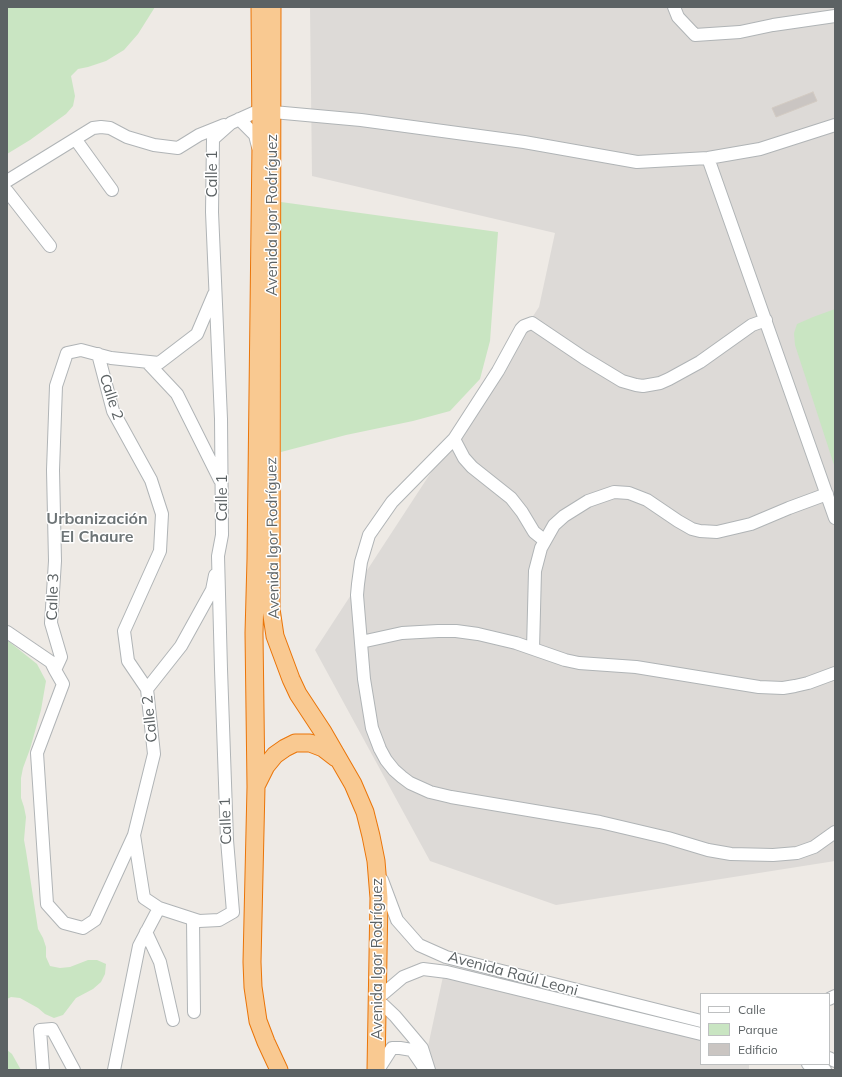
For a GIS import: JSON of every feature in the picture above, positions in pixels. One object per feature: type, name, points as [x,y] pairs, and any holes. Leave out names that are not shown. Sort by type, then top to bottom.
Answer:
[{"type":"highway","name":"Avenida Igor Rodríguez","points":[[260,7],[266,111],[271,610],[275,636],[298,694],[340,761],[353,784],[365,812],[376,861],[380,898],[377,999],[377,1070]]},
{"type":"highway","name":"Avenida Igor Rodríguez","points":[[272,7],[266,111],[260,157],[254,633],[256,786],[252,962],[253,987],[258,1021],[277,1065]]},
{"type":"highway","points":[[256,786],[266,766],[275,755],[295,743],[310,743],[323,748],[340,761]]},
{"type":"street","points":[[674,7],[678,17],[695,35],[740,32],[786,23],[835,16]]},
{"type":"street","name":"Calle 1","points":[[193,919],[199,921],[219,920],[233,912],[227,840],[218,556],[222,535],[222,484],[221,419],[212,212],[213,139],[235,121],[266,111]]},
{"type":"street","points":[[266,111],[361,120],[524,142],[637,162],[708,158],[760,149],[835,125]]},
{"type":"street","points":[[7,180],[76,140],[93,128],[101,127],[110,128],[127,137],[154,146],[178,148],[199,135],[235,121],[255,135],[260,157]]},
{"type":"street","points":[[76,140],[112,190]]},
{"type":"street","points":[[708,158],[835,518]]},
{"type":"street","points":[[7,190],[50,246]]},
{"type":"street","points":[[98,354],[111,358],[159,363],[197,334],[216,289]]},
{"type":"street","points":[[766,320],[752,325],[700,362],[675,376],[660,383],[643,386],[629,384],[622,381],[584,358],[532,323],[524,326],[518,332],[498,371],[454,439],[392,502],[369,535],[361,562],[357,596],[364,678],[370,718],[380,749],[394,770],[410,783],[430,792],[451,797],[600,822],[668,838],[708,850],[731,854],[773,855],[797,853],[814,847],[835,832]]},
{"type":"street","name":"Calle 3","points":[[55,670],[61,657],[51,623],[55,561],[54,470],[56,386],[67,354],[81,350],[98,354]]},
{"type":"street","name":"Calle 2","points":[[98,354],[113,411],[151,480],[162,514],[160,551],[124,630],[128,661],[147,689],[154,754],[134,835],[144,898],[159,908]]},
{"type":"street","points":[[147,362],[177,394],[222,484]]},
{"type":"street","points":[[454,439],[462,454],[472,467],[511,498],[522,512],[534,532],[544,540]]},
{"type":"street","points":[[533,649],[535,571],[544,540],[554,525],[564,516],[588,501],[614,492],[635,494],[647,500],[685,525],[700,531],[713,532],[726,531],[751,524],[827,494]]},
{"type":"street","points":[[147,689],[181,646],[209,596],[212,590],[218,556]]},
{"type":"street","points":[[361,642],[402,633],[456,631],[500,639],[554,657],[579,663],[626,666],[759,688],[783,688],[795,686],[835,673]]},
{"type":"street","points":[[7,632],[51,662],[63,684],[37,753],[47,904],[64,923],[83,928],[96,920],[134,835]]},
{"type":"street","name":"Avenida Raúl Leoni","points":[[376,861],[397,920],[419,945],[446,957],[700,1021]]},
{"type":"street","points":[[114,1070],[139,946],[159,908],[193,919],[194,1012]]},
{"type":"street","points":[[146,932],[160,962],[173,1020]]},
{"type":"street","name":"Avenida Raúl Leoni","points":[[377,999],[403,977],[423,969],[447,972],[700,1034]]},
{"type":"street","points":[[377,999],[395,1016],[422,1048],[429,1070]]},
{"type":"street","points":[[42,1070],[40,1030],[52,1029],[74,1070]]},
{"type":"street","points":[[377,1070],[392,1048],[412,1050],[426,1070]]},
{"type":"street","points":[[811,1065],[824,1070]]},
{"type":"shaded area","points":[[310,7],[835,7],[835,861],[556,905],[430,861],[315,650],[539,307],[555,233],[312,176]]},
{"type":"shaded area","points":[[444,972],[700,1040],[700,1065],[749,1065],[749,1070],[429,1070],[427,1051]]},
{"type":"green space","points":[[7,7],[155,7],[138,34],[124,50],[106,61],[78,69],[71,76],[75,96],[73,106],[66,114],[30,140],[7,154]]},
{"type":"green space","points":[[281,202],[498,232],[490,341],[480,379],[450,411],[281,452]]},
{"type":"green space","points":[[835,309],[835,468],[795,345],[794,333],[797,324]]},
{"type":"green space","points":[[7,640],[37,664],[46,681],[41,710],[23,768],[21,778],[21,798],[26,817],[24,840],[38,929],[46,947],[46,957],[50,966],[60,968],[70,967],[88,960],[97,960],[106,964],[105,974],[101,982],[93,989],[76,998],[63,1015],[54,1018],[20,998],[11,997],[7,999]]},
{"type":"green space","points":[[7,1050],[12,1054],[21,1070],[7,1070]]},
{"type":"building","points":[[813,92],[817,101],[776,117],[772,108]]},
{"type":"district","name":"Urbanización El Chaure","points":[[97,528]]}]
